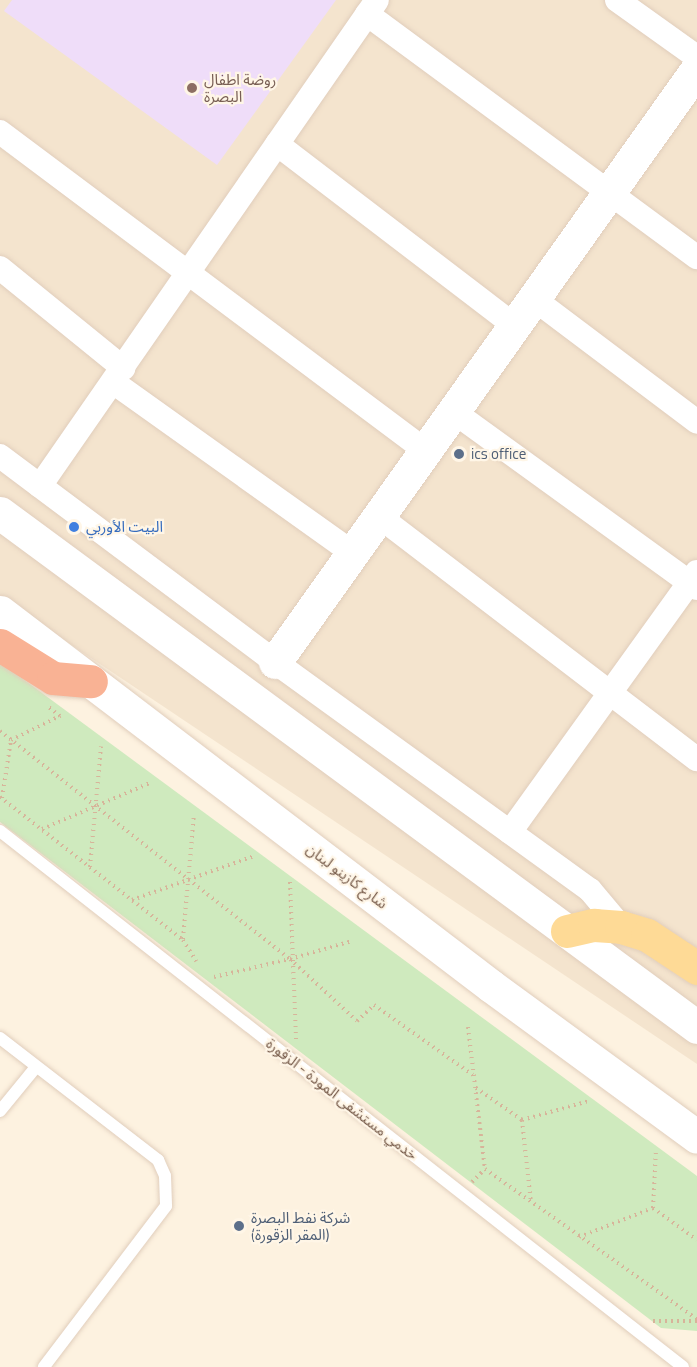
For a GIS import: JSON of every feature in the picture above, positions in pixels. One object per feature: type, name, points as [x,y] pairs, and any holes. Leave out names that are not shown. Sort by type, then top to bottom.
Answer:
[{"type":"highway","points":[[0,645],[54,678],[91,681]]},
{"type":"main road","points":[[275,663],[697,69]]},
{"type":"main road","points":[[0,513],[697,1027]]},
{"type":"main road","name":"شارع كازينو لبنان","points":[[0,612],[481,979],[697,1137]]},
{"type":"main road","points":[[567,931],[594,925],[621,927],[647,935],[697,968]]},
{"type":"street","points":[[617,0],[697,57]]},
{"type":"street","points":[[40,486],[372,7],[609,193],[697,257]]},
{"type":"street","points":[[0,132],[426,451]]},
{"type":"street","points":[[278,144],[515,326]]},
{"type":"street","points":[[0,268],[118,375],[354,554]]},
{"type":"street","points":[[534,299],[697,422]]},
{"type":"street","points":[[454,412],[694,581],[510,832]]},
{"type":"street","points":[[0,456],[275,663],[590,890],[621,927]]},
{"type":"street","points":[[380,517],[697,759]]},
{"type":"lane","name":"خدمي مستشفى المودة - الزقورة","points":[[0,831],[683,1367]]},
{"type":"lane","points":[[0,1038],[158,1160],[165,1176],[166,1206],[44,1367]]},
{"type":"lane","points":[[0,1110],[36,1067]]},
{"type":"path","points":[[11,740],[60,716]]},
{"type":"path","points":[[0,731],[290,958],[357,1021],[374,1005],[474,1076]]},
{"type":"path","points":[[2,798],[11,740]]},
{"type":"path","points":[[90,867],[101,746]]},
{"type":"path","points":[[42,829],[150,783]]},
{"type":"path","points":[[183,940],[194,814]]},
{"type":"path","points":[[132,900],[254,856]]},
{"type":"path","points":[[290,882],[290,958],[296,1046]]},
{"type":"path","points":[[207,979],[352,941]]},
{"type":"path","points":[[468,1027],[485,1169],[578,1238],[697,1319]]},
{"type":"path","points":[[475,1088],[522,1120],[531,1203]]},
{"type":"path","points":[[522,1120],[589,1101]]},
{"type":"path","points":[[653,1208],[656,1150]]},
{"type":"path","points":[[471,1182],[485,1169]]},
{"type":"path","points":[[578,1238],[653,1208]]},
{"type":"path","points":[[653,1208],[697,1240]]},
{"type":"shaded area","points":[[0,0],[697,0],[697,1064],[0,597]]},
{"type":"shaded area","name":"روضة اطفال البصرة","points":[[12,0],[336,0],[217,165],[4,11]]},
{"type":"green space","points":[[0,662],[697,1176],[697,1331],[661,1328],[0,822]]},
{"type":"place","name":"روضة اطفال البصرة","points":[[192,88]]},
{"type":"place","name":"ics office","points":[[459,454]]},
{"type":"place","name":"البيت الأوربي","points":[[74,527]]},
{"type":"place","name":"شركة نفط البصرة (المقر الزقورة)","points":[[239,1226]]}]
